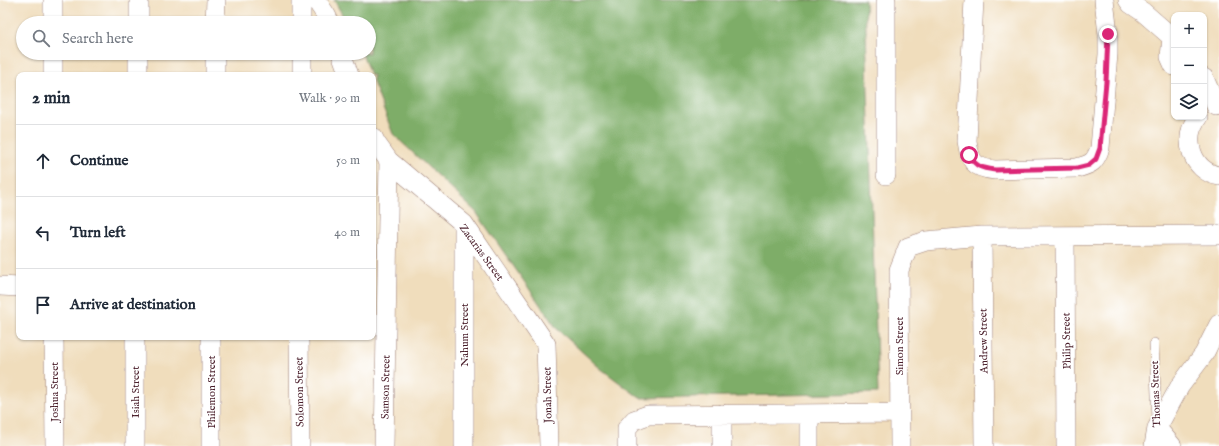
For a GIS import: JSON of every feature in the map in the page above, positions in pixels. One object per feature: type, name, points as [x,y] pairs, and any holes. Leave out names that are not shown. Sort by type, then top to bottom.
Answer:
[{"type":"street","points":[[53,0],[53,16]]},
{"type":"street","points":[[139,0],[139,16]]},
{"type":"street","points":[[215,16],[216,0]]},
{"type":"street","points":[[301,0],[301,16]]},
{"type":"street","points":[[316,0],[326,16]]},
{"type":"street","points":[[886,0],[886,175]]},
{"type":"street","points":[[974,0],[967,141],[969,155],[974,164],[984,169],[995,170],[1077,168],[1089,165],[1096,159],[1100,148],[1108,54],[1108,34],[1104,0]]},
{"type":"street","points":[[1128,0],[1171,37]]},
{"type":"street","points":[[53,60],[54,72]]},
{"type":"street","points":[[138,60],[138,72]]},
{"type":"street","points":[[214,72],[215,60]]},
{"type":"street","points":[[302,60],[302,72]]},
{"type":"street","points":[[344,60],[348,72]]},
{"type":"street","points":[[1199,120],[1191,129],[1189,141],[1191,153],[1197,163],[1206,171],[1219,176]]},
{"type":"street","name":"Zacarias Street","points":[[376,143],[389,161],[464,224],[546,344]]},
{"type":"street","name":"Samson Street","points":[[384,446],[380,284],[389,161]]},
{"type":"street","name":"Nahum Street","points":[[464,224],[464,446]]},
{"type":"street","points":[[982,236],[1219,236]]},
{"type":"street","name":"Simon Street","points":[[900,446],[899,270],[908,247],[926,241],[982,236]]},
{"type":"street","name":"Andrew Street","points":[[982,236],[984,446]]},
{"type":"street","name":"Philip Street","points":[[1065,236],[1066,446]]},
{"type":"street","points":[[0,286],[16,287]]},
{"type":"street","points":[[1172,446],[1157,428],[1180,386],[1204,354],[1219,324]]},
{"type":"street","name":"Joshua Street","points":[[54,340],[55,446]]},
{"type":"street","name":"Isiah Street","points":[[135,340],[135,446]]},
{"type":"street","name":"Philemon Street","points":[[211,340],[211,446]]},
{"type":"street","name":"Solomon Street","points":[[299,340],[300,446]]},
{"type":"street","name":"Jonah Street","points":[[546,344],[549,446]]},
{"type":"street","points":[[627,446],[627,428],[634,420],[648,415],[899,413]]},
{"type":"street","points":[[722,414],[722,446]]},
{"type":"street","points":[[809,414],[809,446]]},
{"type":"street","name":"Thomas Street","points":[[1154,446],[1157,428]]},
{"type":"lane","name":"Thomas Street","points":[[1154,343],[1157,428]]},
{"type":"green space","points":[[334,0],[865,0],[878,393],[640,398],[600,368],[557,329],[476,212],[393,134],[376,90],[376,72],[369,72],[365,60],[376,60],[376,16],[343,16]]},
{"type":"route","points":[[969,155],[974,164],[984,169],[995,170],[1077,168],[1089,165],[1096,159],[1100,148],[1108,54],[1108,34]]}]
